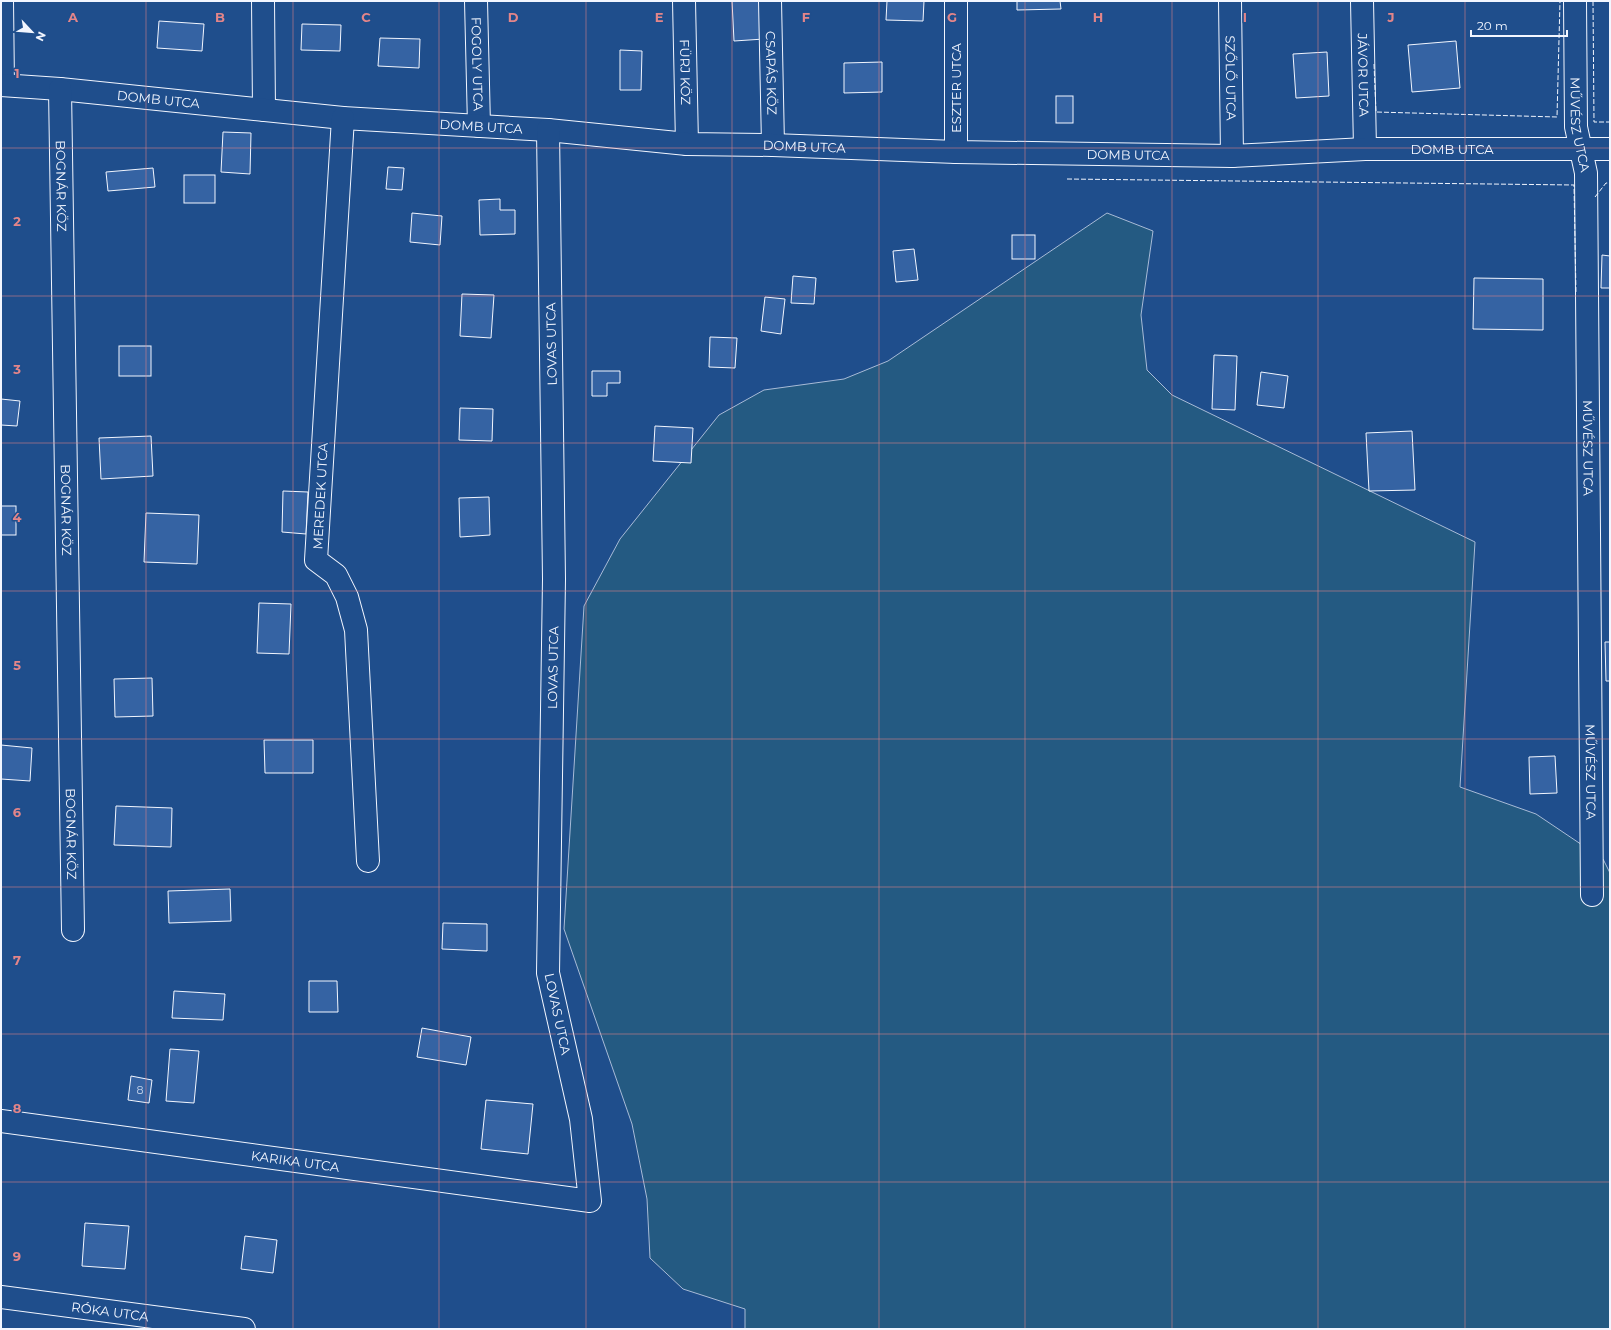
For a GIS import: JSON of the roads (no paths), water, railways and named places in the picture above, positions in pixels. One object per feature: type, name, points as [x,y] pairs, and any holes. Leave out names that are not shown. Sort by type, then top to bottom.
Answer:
[{"type":"street","points":[[2,1],[2,85]]},
{"type":"street","points":[[263,1],[264,110]]},
{"type":"street","name":"FOGOLY UTCA","points":[[476,1],[479,126]]},
{"type":"street","name":"FÜRJ KÖZ","points":[[684,1],[687,144]]},
{"type":"street","name":"CSAPÁS KÖZ","points":[[770,1],[773,145]]},
{"type":"street","name":"ESZTER UTCA","points":[[956,1],[956,152]]},
{"type":"street","name":"SZŐLŐ UTCA","points":[[1230,1],[1232,156]]},
{"type":"street","name":"JÁVOR UTCA","points":[[1362,1],[1365,149]]},
{"type":"street","name":"MŰVÉSZ UTCA","points":[[1575,1],[1576,127],[1586,173],[1592,895]]},
{"type":"street","name":"DOMB UTCA","points":[[2,85],[60,89],[343,118],[548,130],[687,144],[773,145],[956,152],[1232,156],[1365,149],[1610,149]]},
{"type":"street","name":"BOGNÁR KÖZ","points":[[60,89],[73,930]]},
{"type":"street","name":"MEREDEK UTCA","points":[[343,118],[316,560],[336,575],[347,597],[356,630],[368,861]]},
{"type":"street","name":"LOVAS UTCA","points":[[548,130],[554,579],[548,973],[581,1119],[590,1201]]},
{"type":"street","name":"KARIKA UTCA","points":[[1,1121],[590,1201]]},
{"type":"street","name":"RÓKA UTCA","points":[[1,1297],[244,1329]]}]
